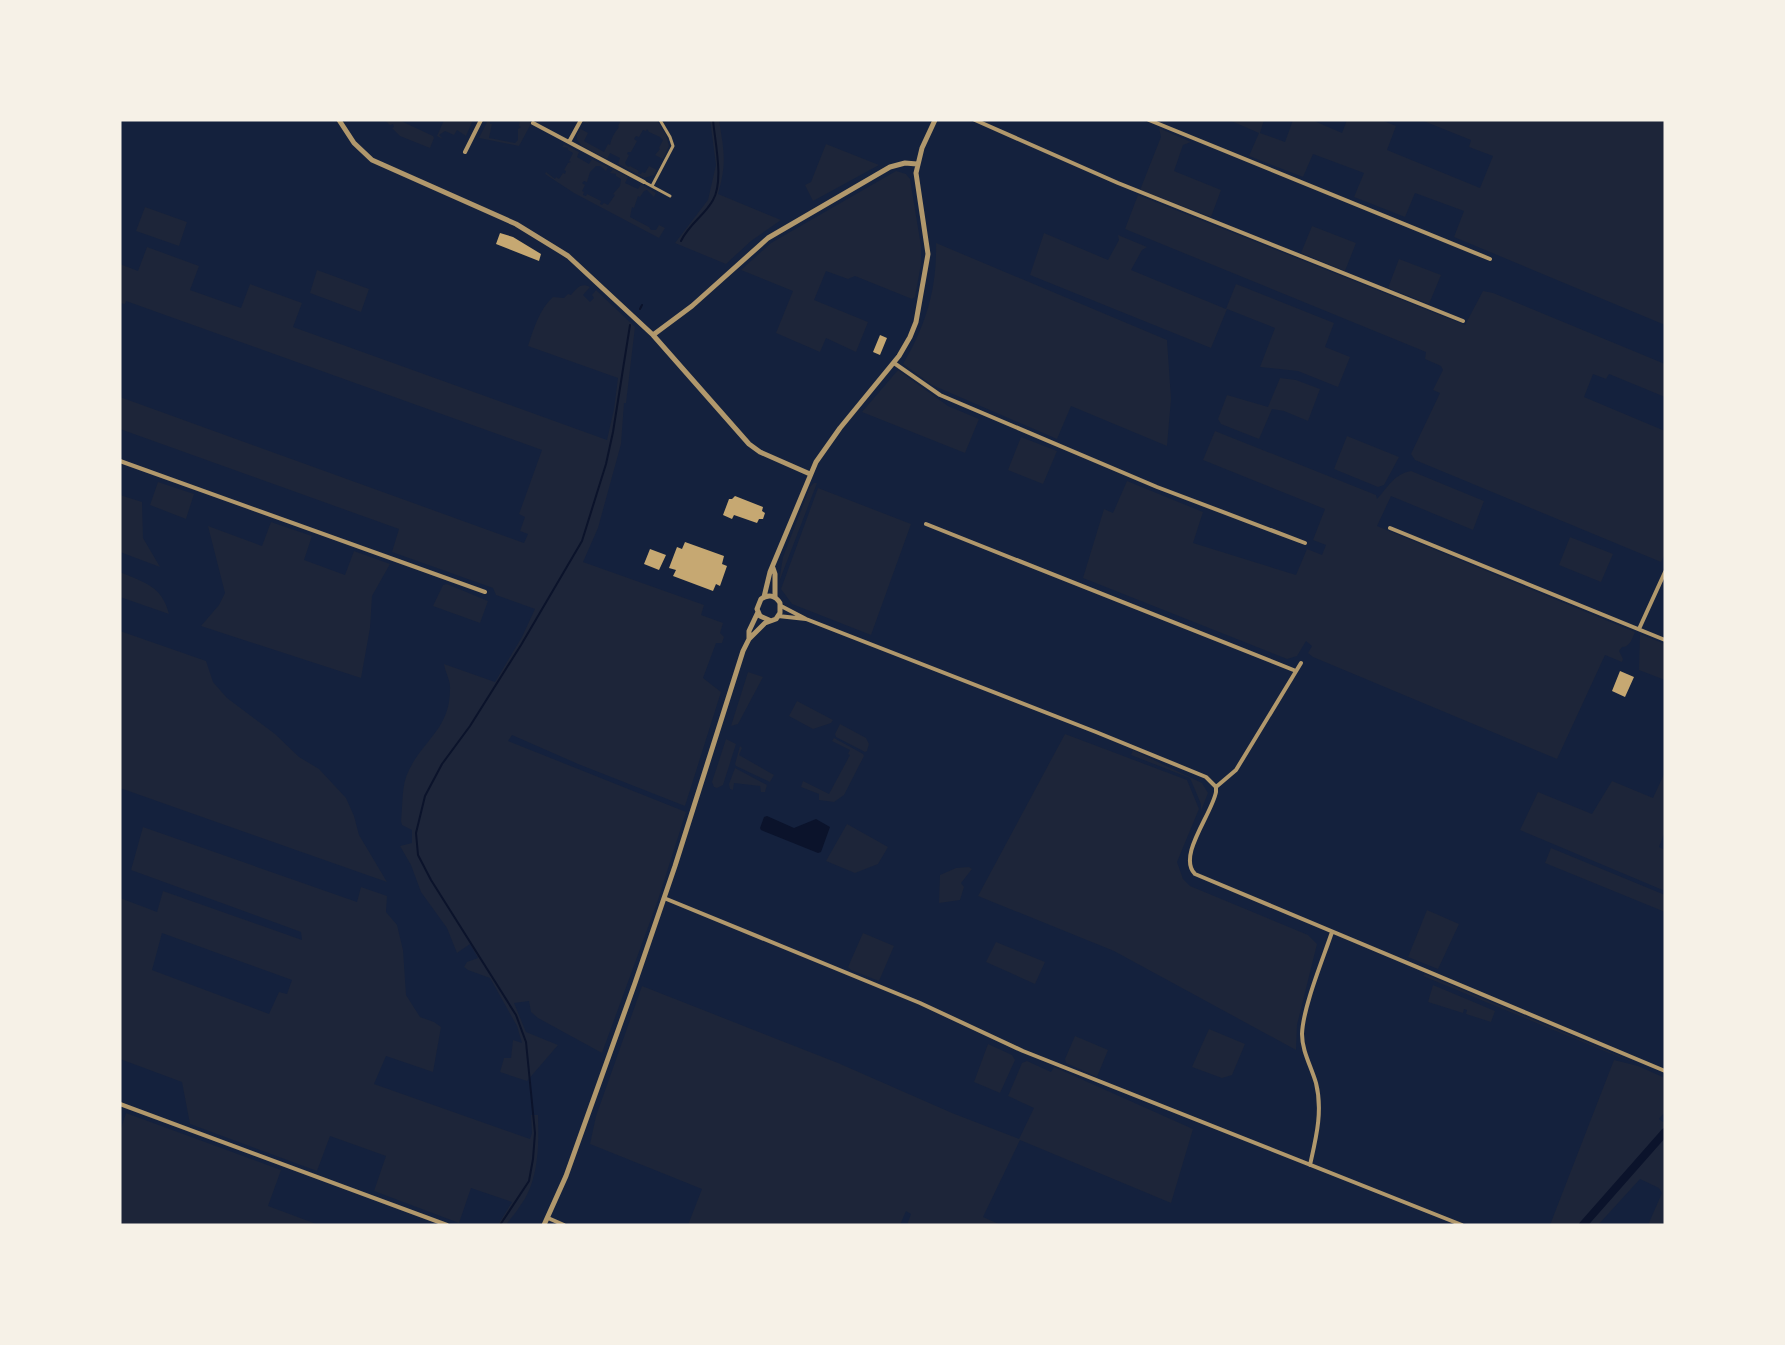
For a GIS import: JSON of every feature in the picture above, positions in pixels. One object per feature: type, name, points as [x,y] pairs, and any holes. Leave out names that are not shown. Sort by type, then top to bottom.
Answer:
[{"type":"street","points":[[339,120],[354,143],[372,160],[516,225],[568,256],[653,335],[749,444],[760,452],[810,474]]},
{"type":"street","points":[[465,152],[481,120]]},
{"type":"street","points":[[569,142],[581,120]]},
{"type":"street","points":[[652,186],[673,146],[660,120]]},
{"type":"street","points":[[544,1225],[566,1176],[664,898],[711,748],[749,639],[749,632],[758,612],[759,602],[764,597],[770,572],[810,474],[840,428],[894,363],[906,344],[916,321],[928,263],[927,234],[916,184],[917,164],[935,120]]},
{"type":"street","points":[[975,120],[1129,188],[1463,321]]},
{"type":"street","points":[[1149,120],[1490,259]]},
{"type":"street","points":[[533,123],[670,196]]},
{"type":"street","points":[[653,335],[692,306],[750,253],[786,226],[890,167],[899,164],[917,164]]},
{"type":"street","points":[[894,363],[940,395],[1157,487],[1305,543]]},
{"type":"street","points":[[120,461],[485,592]]},
{"type":"street","points":[[926,524],[1296,671]]},
{"type":"street","points":[[1390,528],[1665,640]]},
{"type":"street","points":[[773,568],[775,597],[781,606],[806,619],[1132,746],[1206,777],[1216,787]]},
{"type":"street","points":[[1639,629],[1665,572]]},
{"type":"street","points":[[764,597],[775,597]]},
{"type":"street","points":[[778,616],[781,606]]},
{"type":"street","points":[[758,612],[762,618],[769,620]]},
{"type":"street","points":[[749,639],[769,620],[778,616],[806,619]]},
{"type":"street","points":[[1301,663],[1236,770],[1216,787],[1215,798],[1190,851],[1192,871],[1198,876],[1665,1071]]},
{"type":"street","points":[[664,898],[920,1003],[1023,1051],[1462,1225]]},
{"type":"street","points":[[1310,1165],[1318,1125],[1318,1096],[1304,1051],[1302,1034],[1308,1007],[1332,932]]},
{"type":"street","points":[[120,1104],[447,1225]]},
{"type":"street","points":[[548,1218],[564,1225]]},
{"type":"shaded area","points":[[384,120],[399,120],[433,136],[430,148],[400,136],[392,128],[393,124],[390,125]]},
{"type":"shaded area","points":[[444,120],[473,120],[466,136],[457,130],[454,135],[445,131],[439,135],[443,139],[437,136]]},
{"type":"shaded area","points":[[488,120],[493,120],[490,121],[492,124],[489,138],[515,143],[518,140],[518,129],[521,127],[519,126],[520,120],[533,120],[519,146],[479,138]]},
{"type":"shaded area","points":[[621,120],[657,120],[666,135],[669,146],[663,159],[655,155],[663,140],[660,137],[647,129],[643,130],[639,137],[636,136],[634,139],[637,141],[631,152],[628,152],[625,163],[641,174],[645,173],[649,166],[657,170],[654,175],[644,178],[618,164],[620,158],[610,153],[607,159],[582,146],[577,140],[577,135],[583,125],[581,129],[588,133],[584,141],[604,152],[608,144],[610,145]]},
{"type":"shaded area","points":[[710,120],[719,120],[723,149],[723,174],[718,194],[781,220],[751,241],[726,264],[675,243],[708,200],[716,165]]},
{"type":"shaded area","points":[[1229,120],[1264,120],[1260,133],[1285,142],[1293,120],[1312,120],[1342,133],[1347,120],[1381,120],[1396,126],[1387,150],[1480,188],[1493,156],[1469,147],[1471,140],[1421,120],[1665,120],[1665,325],[1454,237],[1464,211],[1415,193],[1405,217],[1354,197],[1364,173],[1313,154],[1303,177],[1249,156],[1259,133]]},
{"type":"shaded area","points":[[1159,128],[1191,142],[1183,145],[1174,171],[1221,190],[1211,217],[1140,190],[1161,137]]},
{"type":"shaded area","points":[[564,144],[579,152],[577,157],[589,164],[592,159],[608,167],[606,171],[596,166],[590,172],[587,182],[582,183],[585,185],[583,195],[587,194],[601,201],[600,204],[608,205],[620,186],[621,179],[616,174],[610,173],[613,169],[628,177],[625,183],[638,189],[641,184],[656,193],[654,197],[647,190],[640,197],[638,196],[630,217],[651,230],[656,230],[659,225],[665,228],[659,238],[574,193],[545,174],[546,172],[555,179],[556,177],[559,179],[563,173],[565,174],[564,170],[571,162],[569,161],[573,153],[568,148],[562,147]]},
{"type":"shaded area","points":[[826,144],[879,165],[813,201],[805,185],[811,182]]},
{"type":"shaded area","points":[[896,171],[906,174],[910,179],[921,246],[921,264],[915,297],[912,299],[855,276],[848,279],[826,271],[814,300],[868,322],[856,352],[826,338],[820,352],[776,333],[793,291],[741,270],[771,243]]},
{"type":"shaded area","points":[[1138,195],[1465,325],[1483,291],[1493,293],[1665,364],[1665,397],[1609,374],[1606,379],[1593,374],[1584,397],[1665,431],[1665,554],[1661,562],[1415,460],[1411,454],[1440,393],[1433,390],[1443,370],[1441,366],[1425,359],[1426,352],[1125,229]]},
{"type":"shaded area","points":[[145,207],[187,222],[179,246],[136,231]]},
{"type":"shaded area","points":[[1312,226],[1356,243],[1345,271],[1301,253]]},
{"type":"shaded area","points":[[1044,233],[1108,260],[1119,240],[1118,235],[1147,247],[1142,250],[1131,270],[1226,309],[1236,284],[1334,323],[1325,347],[1350,357],[1338,387],[1298,371],[1260,367],[1275,328],[1227,309],[1211,348],[1030,275]]},
{"type":"shaded area","points":[[936,243],[1167,340],[1171,399],[1167,446],[1071,406],[1057,439],[932,385],[903,364],[924,321],[932,291]]},
{"type":"shaded area","points":[[147,247],[199,266],[190,290],[241,308],[250,284],[302,303],[293,327],[607,440],[618,378],[528,346],[548,302],[553,297],[564,298],[568,294],[571,295],[581,286],[590,287],[583,295],[590,302],[596,290],[635,327],[626,403],[624,403],[621,444],[598,528],[583,562],[704,605],[701,615],[723,623],[720,633],[724,637],[722,643],[716,643],[703,678],[721,692],[685,806],[512,735],[508,741],[686,812],[658,900],[602,1053],[538,1018],[531,1012],[529,1001],[514,1003],[526,1032],[558,1045],[527,1081],[500,1072],[504,1058],[511,1058],[513,1040],[522,1043],[517,1026],[490,978],[464,967],[467,962],[478,958],[470,944],[457,953],[447,928],[421,892],[411,865],[400,846],[412,843],[412,830],[402,825],[401,821],[406,776],[415,759],[436,732],[446,713],[449,701],[450,684],[444,664],[495,682],[522,637],[535,609],[496,595],[493,588],[392,552],[399,529],[120,429],[120,397],[524,543],[528,534],[520,531],[525,517],[519,514],[542,450],[126,301],[125,304],[120,303],[120,264],[138,271]]},
{"type":"shaded area","points":[[1399,259],[1441,275],[1429,304],[1388,288]]},
{"type":"shaded area","points":[[317,270],[369,289],[361,312],[310,293]]},
{"type":"shaded area","points":[[898,370],[948,406],[979,419],[965,453],[862,412]]},
{"type":"shaded area","points":[[1280,378],[1296,380],[1320,389],[1308,421],[1284,411],[1272,409],[1259,439],[1221,424],[1218,419],[1227,395],[1268,407]]},
{"type":"shaded area","points":[[1215,431],[1376,495],[1377,499],[1396,478],[1411,471],[1484,501],[1473,530],[1391,496],[1377,526],[1635,632],[1629,644],[1619,651],[1622,662],[1605,655],[1557,759],[1313,657],[1308,653],[1312,646],[1306,641],[1297,656],[1287,659],[1083,578],[1104,509],[1113,513],[1127,481],[1203,512],[1193,543],[1296,575],[1307,549],[1322,555],[1326,545],[1313,540],[1325,509],[1203,460]]},
{"type":"shaded area","points":[[1347,436],[1399,457],[1384,485],[1378,487],[1334,469]]},
{"type":"shaded area","points":[[1021,437],[1057,451],[1043,484],[1008,470]]},
{"type":"shaded area","points":[[158,482],[194,494],[186,519],[150,505]]},
{"type":"shaded area","points":[[817,483],[779,582],[783,557],[810,487]]},
{"type":"shaded area","points":[[818,488],[911,524],[871,635],[792,604],[781,589]]},
{"type":"shaded area","points":[[120,495],[142,502],[143,538],[160,567],[120,552]]},
{"type":"shaded area","points":[[271,522],[312,536],[304,560],[345,575],[354,551],[390,564],[372,596],[370,628],[361,678],[201,626],[219,605],[225,593],[208,526],[262,546]]},
{"type":"shaded area","points":[[1570,537],[1613,554],[1601,582],[1559,565]]},
{"type":"shaded area","points":[[120,572],[157,591],[169,614],[120,597]]},
{"type":"shaded area","points":[[447,584],[488,601],[480,623],[433,606],[443,585]]},
{"type":"shaded area","points":[[120,631],[206,661],[213,682],[227,698],[275,734],[299,757],[319,769],[346,798],[359,835],[387,882],[120,788]]},
{"type":"shaded area","points":[[1640,634],[1665,644],[1665,680],[1639,670]]},
{"type":"shaded area","points":[[748,672],[763,677],[738,724],[731,726]]},
{"type":"shaded area","points":[[797,701],[833,720],[831,723],[813,729],[789,716]]},
{"type":"shaded area","points":[[840,724],[866,738],[869,744],[867,751],[836,737],[835,734]]},
{"type":"shaded area","points":[[1065,734],[1187,780],[1199,809],[1177,862],[1183,879],[1190,886],[1308,935],[1317,944],[1297,1025],[1296,1050],[1114,951],[978,896]]},
{"type":"shaded area","points":[[834,738],[864,756],[844,795],[834,802],[819,800],[819,794],[801,787],[803,781],[829,794],[850,755],[848,754],[850,750],[832,741]]},
{"type":"shaded area","points":[[726,739],[736,744],[723,785],[717,788],[712,782]]},
{"type":"shaded area","points":[[740,746],[742,748],[739,755],[774,775],[770,782],[736,766]]},
{"type":"shaded area","points":[[1133,750],[1202,783],[1208,793],[1201,811],[1201,804],[1190,778],[1131,755]]},
{"type":"shaded area","points":[[735,768],[767,785],[765,792],[761,792],[760,786],[734,783],[733,790],[730,789],[729,784]]},
{"type":"shaded area","points":[[1665,772],[1665,831],[1659,847],[1665,850],[1665,891],[1520,830],[1538,792],[1592,814],[1612,781],[1653,798]]},
{"type":"shaded area","points":[[767,816],[794,828],[816,819],[830,827],[821,852],[818,853],[761,830],[764,817]]},
{"type":"shaded area","points":[[847,824],[888,847],[878,864],[855,873],[826,861]]},
{"type":"shaded area","points":[[143,827],[357,902],[361,887],[387,896],[386,912],[397,925],[403,950],[406,995],[420,1017],[441,1027],[433,1072],[386,1056],[374,1084],[530,1139],[531,1115],[538,1115],[538,1150],[531,1186],[506,1225],[498,1225],[512,1202],[471,1188],[459,1223],[374,1191],[386,1156],[330,1136],[317,1171],[190,1124],[182,1082],[120,1059],[120,898],[157,912],[163,891],[302,940],[301,932],[131,870]],"holes":[[[162,933],[292,980],[287,994],[279,992],[269,1014],[152,970]]]},
{"type":"shaded area","points":[[1551,848],[1665,895],[1665,912],[1545,863]]},
{"type":"shaded area","points":[[969,867],[972,869],[961,883],[964,887],[960,900],[939,903],[940,875],[956,868]]},
{"type":"shaded area","points":[[1427,910],[1459,924],[1438,969],[1408,957]]},
{"type":"shaded area","points":[[863,933],[894,946],[879,981],[848,967]]},
{"type":"shaded area","points":[[996,942],[1045,962],[1035,984],[986,962]]},
{"type":"shaded area","points":[[1425,974],[1636,1063],[1423,976]]},
{"type":"shaded area","points":[[1433,985],[1495,1011],[1491,1022],[1466,1014],[1467,1010],[1464,1009],[1463,1013],[1428,1002]]},
{"type":"shaded area","points":[[642,986],[838,1063],[952,1113],[1019,1139],[1034,1108],[1008,1096],[1022,1063],[1027,1061],[1051,1072],[1054,1067],[1193,1129],[1171,1203],[1020,1140],[983,1217],[1001,1225],[907,1225],[911,1214],[906,1211],[900,1225],[688,1225],[702,1189],[590,1144],[596,1116]]},
{"type":"shaded area","points":[[1209,1029],[1245,1044],[1232,1075],[1222,1078],[1192,1067]]},
{"type":"shaded area","points":[[1075,1036],[1108,1050],[1097,1077],[1066,1063],[1065,1059]]},
{"type":"shaded area","points":[[988,1044],[1012,1055],[1015,1060],[1000,1093],[974,1082]]},
{"type":"shaded area","points":[[1614,1060],[1638,1066],[1665,1078],[1665,1112],[1659,1119],[1665,1121],[1665,1225],[1648,1225],[1662,1193],[1659,1188],[1640,1179],[1598,1225],[1550,1225]]},
{"type":"shaded area","points":[[126,1113],[281,1170],[268,1206],[319,1225],[120,1225],[120,1132]]},
{"type":"building","points":[[500,233],[513,237],[541,254],[539,261],[496,244]]},
{"type":"building","points":[[880,335],[887,338],[880,355],[873,352]]},
{"type":"building","points":[[735,496],[763,507],[762,511],[765,513],[763,519],[759,519],[757,523],[734,515],[732,519],[723,515],[729,499]]},
{"type":"building","points":[[685,542],[724,556],[722,564],[727,566],[720,586],[716,584],[713,591],[673,576],[676,570],[669,568],[677,547],[682,549]]},
{"type":"building","points":[[650,549],[666,555],[659,570],[644,564]]},
{"type":"building","points":[[1620,671],[1634,677],[1625,697],[1612,691]]},
{"type":"waterway","points":[[681,241],[710,205],[716,192],[718,161],[713,120]]},
{"type":"waterway","points":[[640,309],[642,305]]},
{"type":"waterway","points":[[500,1225],[529,1181],[533,1159],[535,1133],[526,1042],[516,1015],[431,880],[418,855],[416,833],[425,796],[442,764],[470,726],[521,645],[582,541],[606,464],[630,325]]},
{"type":"waterway","points":[[1583,1225],[1665,1132]]}]
